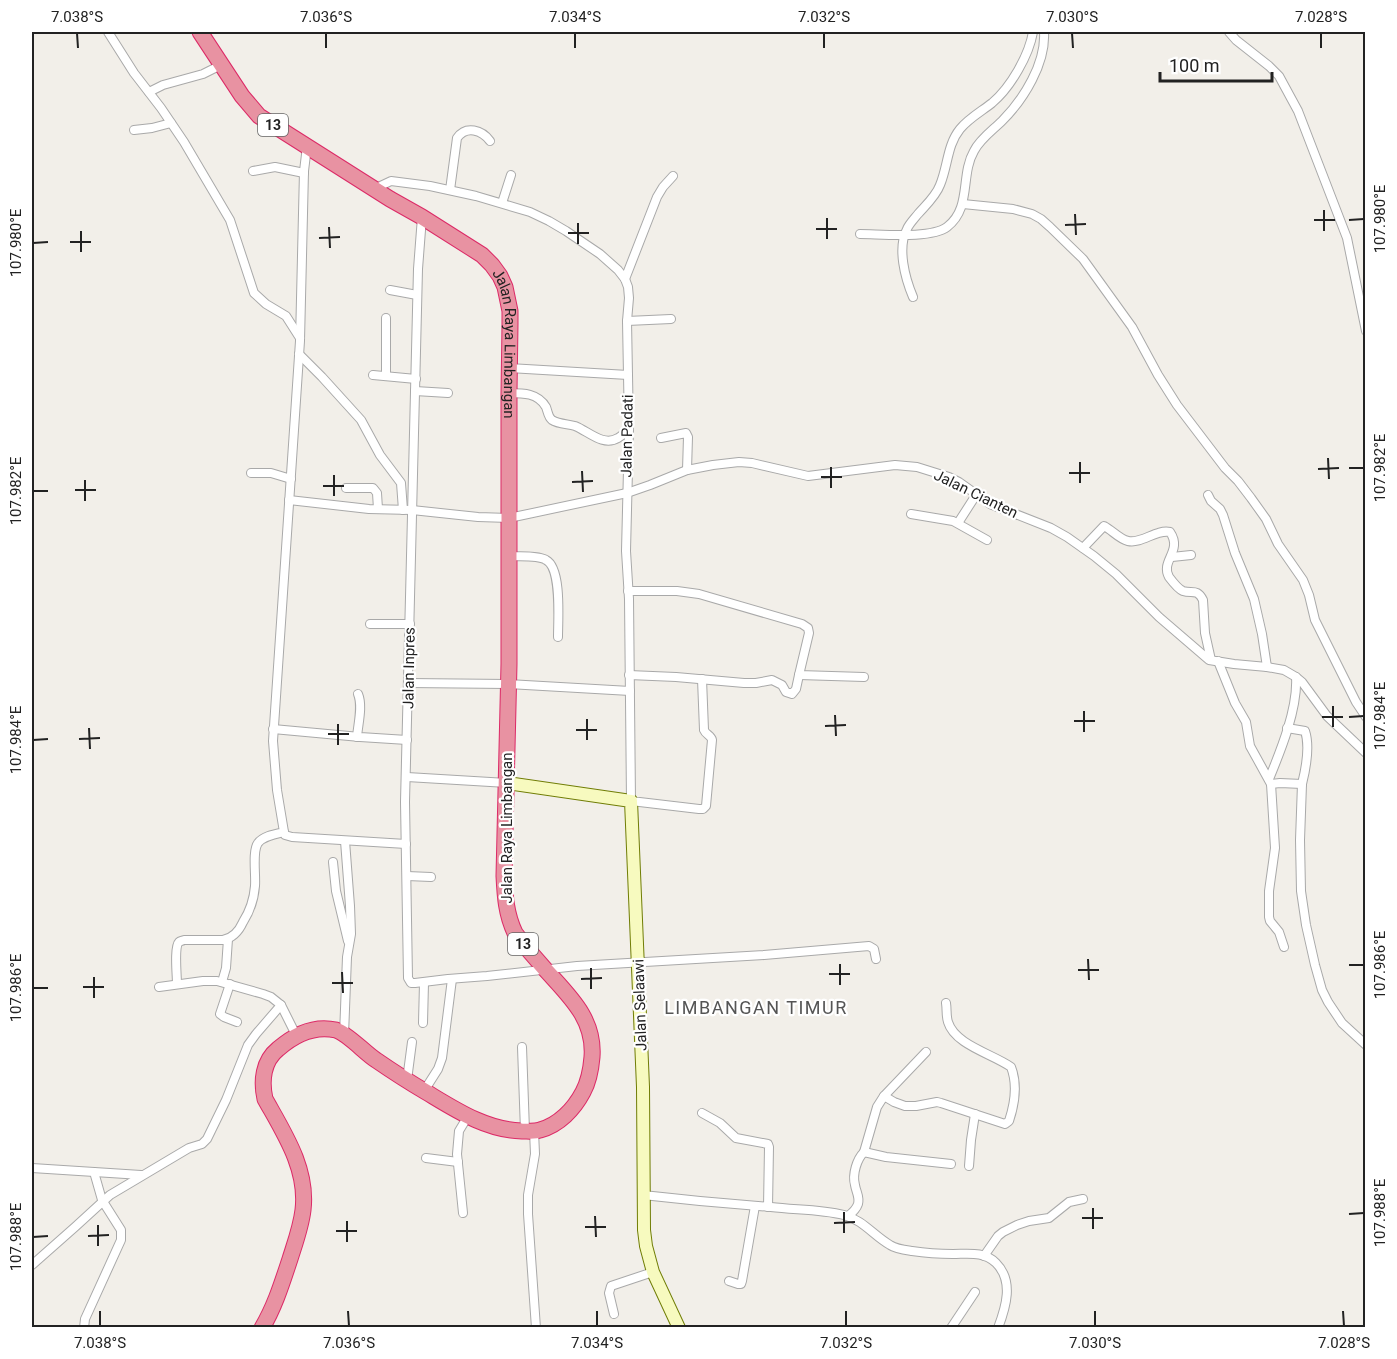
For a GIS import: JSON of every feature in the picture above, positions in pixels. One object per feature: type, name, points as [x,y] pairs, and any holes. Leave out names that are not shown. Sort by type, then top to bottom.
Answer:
[{"type":"highway","name":"Jalan Raya Limbangan","points":[[200,32],[246,101],[260,117],[390,200],[422,217],[482,255],[500,276],[505,287],[510,311],[507,783],[504,876],[506,905],[515,933],[577,1006],[589,1028],[593,1044],[588,1082],[572,1108],[559,1122],[529,1131],[497,1128],[468,1116],[375,1060],[344,1035],[334,1030],[314,1030],[296,1035],[274,1052],[266,1065],[263,1081],[265,1099],[297,1160],[304,1198],[301,1224],[282,1284],[262,1328]]},
{"type":"street","points":[[108,32],[134,73],[184,142],[230,220],[254,293],[266,304],[286,316],[299,346],[322,377],[361,420],[380,455],[401,483],[408,510]]},
{"type":"street","points":[[913,297],[903,264],[905,234],[910,224],[940,186],[951,144],[959,130],[995,100],[1007,86],[1026,54],[1033,32]]},
{"type":"street","points":[[860,234],[930,233],[946,227],[959,213],[963,204],[970,159],[974,150],[1015,107],[1024,93],[1039,65],[1044,32]]},
{"type":"street","points":[[1229,32],[1279,76],[1298,111],[1347,238],[1365,331]]},
{"type":"street","points":[[148,92],[163,85],[203,74],[221,65]]},
{"type":"street","points":[[134,130],[171,123]]},
{"type":"street","points":[[450,190],[458,135],[465,131],[478,132],[486,135],[490,141]]},
{"type":"street","points":[[307,146],[304,173],[299,346],[273,729],[274,758],[284,832],[285,835],[292,837],[406,844]]},
{"type":"street","points":[[253,171],[275,167],[304,173]]},
{"type":"street","points":[[502,203],[511,175]]},
{"type":"street","points":[[625,279],[657,197],[673,176]]},
{"type":"street","points":[[374,189],[391,181],[450,190],[502,203],[539,217],[566,231],[600,254],[625,279]]},
{"type":"street","points":[[963,204],[1013,209],[1032,214],[1050,226],[1083,259],[1132,327],[1177,405],[1266,519],[1278,544],[1303,580],[1310,595],[1315,620],[1365,717]]},
{"type":"street","name":"Jalan Inpres","points":[[422,217],[408,510],[410,624],[405,802],[408,978],[411,982],[424,982]]},
{"type":"street","name":"Jalan Padati","points":[[625,279],[629,298],[626,551],[632,801]]},
{"type":"street","points":[[390,290],[417,294]]},
{"type":"street","points":[[386,318],[386,376]]},
{"type":"street","points":[[627,321],[671,319]]},
{"type":"street","points":[[509,368],[628,375]]},
{"type":"street","points":[[373,375],[416,379]]},
{"type":"street","points":[[415,391],[448,393]]},
{"type":"street","points":[[509,393],[531,394],[542,402],[554,421],[578,427],[599,438],[616,439],[629,429]]},
{"type":"street","points":[[661,438],[686,434],[688,437],[687,471]]},
{"type":"street","name":"Jalan Cianten","points":[[289,500],[509,518],[627,493],[687,471],[713,465],[752,463],[808,476],[906,465],[949,477],[990,504],[1051,528],[1067,537],[1116,574],[1197,651],[1215,661],[1284,670],[1296,677],[1328,716],[1365,753]]},
{"type":"street","points":[[251,473],[271,473],[291,479]]},
{"type":"street","points":[[346,488],[373,488],[377,493],[378,509]]},
{"type":"street","points":[[958,523],[976,495]]},
{"type":"street","points":[[1208,495],[1223,515],[1235,553],[1254,599],[1267,667]]},
{"type":"street","points":[[911,514],[958,523],[987,540]]},
{"type":"street","points":[[1083,548],[1104,526],[1128,541],[1137,541],[1168,531],[1171,534],[1174,551],[1167,565],[1170,579],[1181,590],[1196,592],[1203,600],[1206,633],[1215,661],[1246,722],[1248,740],[1253,753],[1270,782]]},
{"type":"street","points":[[1172,557],[1191,555]]},
{"type":"street","points":[[509,556],[542,558],[554,568],[558,586],[558,637]]},
{"type":"street","points":[[628,591],[677,591],[699,594],[802,624],[808,628],[809,633],[796,688],[792,694],[786,692],[782,685],[772,680],[744,683],[630,675]]},
{"type":"street","points":[[370,624],[410,624]]},
{"type":"street","points":[[799,675],[864,677]]},
{"type":"street","points":[[1284,947],[1279,932],[1269,917],[1269,891],[1275,848],[1270,782],[1296,697],[1296,677]]},
{"type":"street","points":[[406,777],[507,783],[703,809],[707,802],[712,740],[704,730],[702,679]]},
{"type":"street","points":[[408,683],[508,684],[630,691]]},
{"type":"street","points":[[357,737],[360,704],[358,694]]},
{"type":"street","points":[[1287,728],[1305,731],[1306,734],[1300,840],[1301,891],[1317,972],[1322,990],[1335,1014],[1365,1045]]},
{"type":"street","points":[[273,729],[407,740]]},
{"type":"street","points":[[1270,782],[1302,784]]},
{"type":"street","name":"Jalan Selaawi","points":[[632,801],[643,1087],[643,1195],[646,1246],[653,1272],[679,1328]]},
{"type":"street","points":[[177,984],[177,944],[184,940],[228,939],[239,930],[248,915],[253,898],[255,849],[263,839],[284,832]]},
{"type":"street","points":[[344,1035],[347,957],[351,934],[345,841]]},
{"type":"street","points":[[333,862],[336,891],[349,944]]},
{"type":"street","points":[[407,876],[431,877]]},
{"type":"street","points":[[228,939],[226,983],[220,1014],[237,1022]]},
{"type":"street","points":[[423,1023],[424,982],[544,969],[774,955],[869,946],[874,949],[876,960]]},
{"type":"street","points":[[424,1091],[442,1058],[452,979]]},
{"type":"street","points":[[159,987],[203,981],[226,983],[271,997],[281,1005],[296,1035]]},
{"type":"street","points":[[884,1096],[905,1106],[937,1102],[1005,1124],[1009,1121],[1016,1095],[1011,1067],[956,1035],[948,1022],[946,1002]]},
{"type":"street","points":[[32,1265],[102,1200],[189,1148],[202,1144],[207,1139],[226,1100],[248,1045],[281,1005]]},
{"type":"street","points":[[407,1080],[412,1042]]},
{"type":"street","points":[[522,1047],[529,1131],[534,1154],[528,1195],[528,1214],[536,1328]]},
{"type":"street","points":[[848,1216],[856,1209],[858,1203],[854,1178],[858,1159],[864,1152],[877,1107],[884,1096],[926,1052]]},
{"type":"street","points":[[702,1113],[720,1123],[736,1138],[768,1144],[768,1207]]},
{"type":"street","points":[[969,1167],[970,1140],[975,1114]]},
{"type":"street","points":[[463,1213],[458,1162],[459,1131],[468,1116]]},
{"type":"street","points":[[864,1152],[886,1157],[951,1164]]},
{"type":"street","points":[[426,1158],[458,1162]]},
{"type":"street","points":[[32,1168],[142,1175]]},
{"type":"street","points":[[84,1328],[85,1319],[121,1240],[121,1230],[102,1200],[94,1172]]},
{"type":"street","points":[[643,1195],[802,1209],[848,1216],[869,1228],[893,1247],[922,1252],[984,1256],[999,1265],[1006,1282],[1007,1296],[998,1328]]},
{"type":"street","points":[[984,1256],[1003,1232],[1017,1225],[1049,1218],[1069,1202],[1083,1199]]},
{"type":"street","points":[[729,1281],[741,1284],[755,1206]]},
{"type":"street","points":[[614,1314],[609,1293],[611,1286],[653,1272]]},
{"type":"street","points":[[951,1328],[975,1292]]},
{"type":"district","name":"LIMBANGAN TIMUR","points":[[756,1007]]}]
